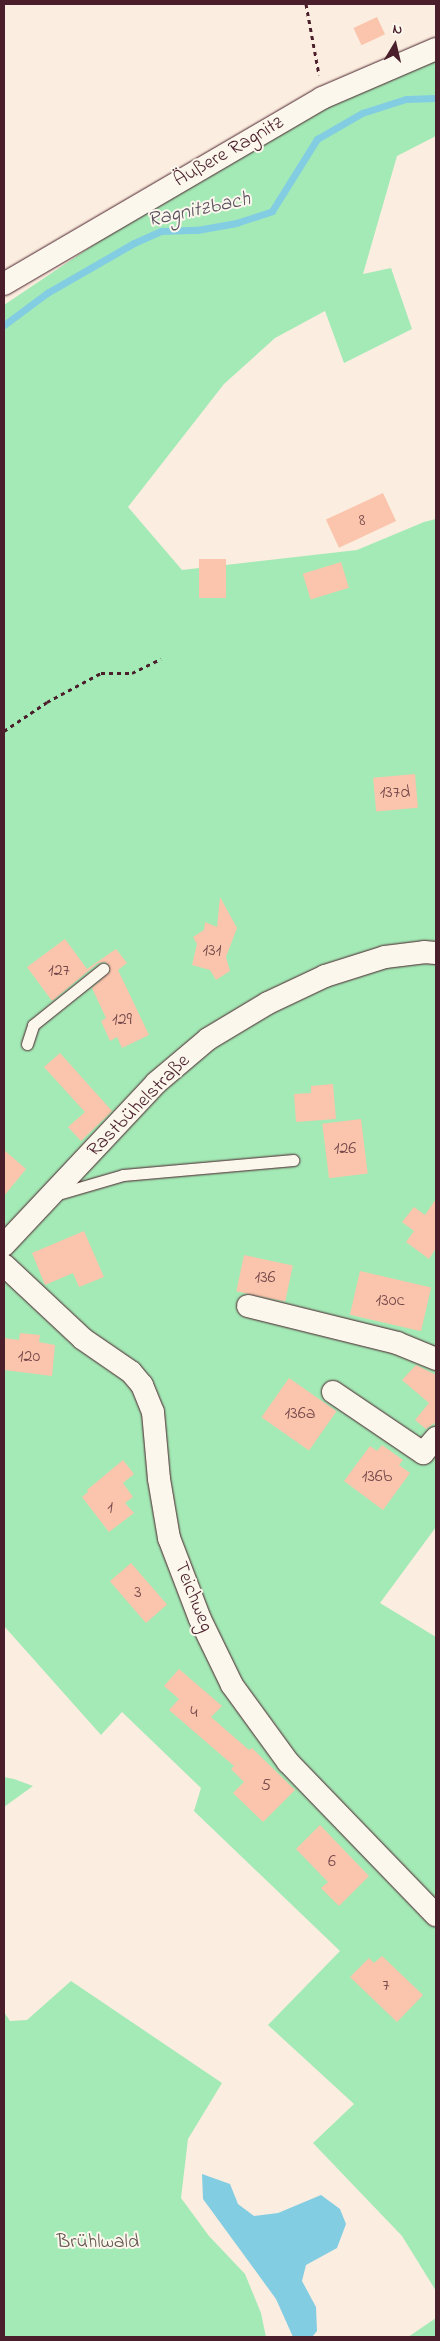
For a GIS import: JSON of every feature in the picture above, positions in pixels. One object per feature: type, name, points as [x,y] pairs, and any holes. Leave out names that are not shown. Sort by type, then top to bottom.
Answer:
[{"type":"street","name":"Äußere Ragnitz","points":[[4,284],[322,98],[436,49]]},
{"type":"street","name":"Rastbühelstraße","points":[[4,1245],[156,1083],[208,1039],[268,1003],[326,976],[385,957],[424,952],[436,953]]},
{"type":"street","name":"Teichweg","points":[[4,1265],[83,1339],[131,1372],[142,1385],[153,1412],[158,1479],[169,1538],[200,1619],[232,1685],[288,1762],[436,1915]]},
{"type":"street","points":[[248,1306],[397,1343],[436,1359]]},
{"type":"street","points":[[333,1392],[423,1453],[436,1438]]},
{"type":"lane","points":[[27,1044],[33,1025],[103,969]]},
{"type":"lane","points":[[51,1196],[123,1176],[292,1160]]},
{"type":"path","points":[[306,4],[322,98]]},
{"type":"path","points":[[4,731],[47,702],[101,674],[132,673],[161,659]]},
{"type":"green space","points":[[436,37],[436,136],[397,156],[363,274],[391,268],[412,329],[344,363],[325,311],[275,338],[224,384],[128,507],[182,570],[357,550],[424,522],[436,519],[436,1527],[380,1603],[436,1637],[436,2291],[402,2236],[313,2143],[354,2104],[268,2025],[340,1951],[194,1811],[201,1788],[122,1712],[101,1735],[4,1626],[4,305],[345,76]]},
{"type":"green space","points":[[4,1777],[14,1779],[33,1786],[4,1807]]},
{"type":"green space","name":"Brühlwald","points":[[71,1981],[222,2083],[188,2139],[181,2198],[209,2236],[245,2274],[261,2313],[266,2337],[4,2337],[4,2012],[10,2021],[27,2020]]},
{"type":"green space","points":[[436,2318],[436,2337],[408,2337]]},
{"type":"water","points":[[202,2174],[230,2184],[238,2204],[254,2216],[278,2213],[321,2195],[340,2209],[346,2224],[337,2248],[306,2265],[302,2281],[316,2307],[317,2331],[312,2337],[293,2337],[276,2299],[203,2199]]},
{"type":"building","points":[[377,17],[385,34],[361,45],[353,28]]},
{"type":"building","points":[[383,493],[396,521],[339,548],[326,520]]},
{"type":"building","points":[[199,559],[226,559],[226,598],[199,598]]},
{"type":"building","points":[[341,562],[349,588],[311,600],[303,574]]},
{"type":"building","points":[[415,774],[418,808],[376,812],[373,778]]},
{"type":"building","points":[[220,897],[237,928],[226,957],[230,971],[216,980],[210,970],[192,965],[197,944],[193,937],[204,930],[205,922],[217,927]]},
{"type":"building","points":[[65,939],[87,969],[116,949],[127,963],[118,970],[149,1035],[122,1048],[117,1037],[110,1041],[101,1021],[106,1018],[92,988],[110,972],[109,965],[105,962],[98,963],[52,1001],[27,967]]},
{"type":"building","points":[[60,1053],[112,1111],[81,1141],[68,1127],[85,1112],[44,1067]]},
{"type":"building","points":[[333,1084],[336,1119],[296,1122],[294,1094],[311,1093],[311,1086]]},
{"type":"building","points":[[361,1119],[368,1174],[329,1178],[322,1124]]},
{"type":"building","points":[[4,1150],[26,1169],[4,1196]]},
{"type":"building","points":[[436,1199],[436,1248],[429,1259],[406,1242],[414,1231],[402,1222],[414,1207],[425,1215]]},
{"type":"building","points":[[84,1231],[104,1277],[79,1287],[73,1273],[45,1285],[32,1253]]},
{"type":"building","points":[[244,1255],[293,1265],[285,1302],[236,1291]]},
{"type":"building","points":[[360,1271],[431,1287],[421,1331],[350,1315]]},
{"type":"building","points":[[20,1333],[40,1335],[39,1342],[55,1345],[52,1376],[4,1370],[4,1338],[19,1340]]},
{"type":"building","points":[[416,1365],[436,1375],[436,1422],[426,1429],[415,1420],[429,1403],[402,1380]]},
{"type":"building","points":[[289,1378],[337,1411],[309,1451],[261,1417]]},
{"type":"building","points":[[382,1445],[403,1460],[399,1465],[410,1473],[383,1510],[344,1481],[370,1446],[377,1451]]},
{"type":"building","points":[[123,1460],[134,1474],[123,1483],[133,1497],[125,1503],[134,1513],[109,1532],[82,1497],[88,1492],[87,1490]]},
{"type":"building","points":[[131,1563],[167,1605],[146,1623],[110,1581]]},
{"type":"building","points":[[179,1669],[222,1706],[211,1717],[249,1750],[252,1748],[295,1790],[263,1822],[233,1793],[244,1782],[231,1769],[234,1766],[169,1710],[179,1699],[164,1686]]},
{"type":"building","points":[[320,1825],[369,1876],[339,1906],[321,1888],[328,1882],[296,1849]]},
{"type":"building","points":[[382,1956],[423,1995],[397,2022],[350,1977],[369,1958],[374,1963]]},
{"type":"waterway","name":"Ragnitzbach","points":[[4,325],[47,293],[134,243],[161,231],[197,230],[236,223],[272,211],[317,139],[362,113],[406,99],[436,98]]}]
